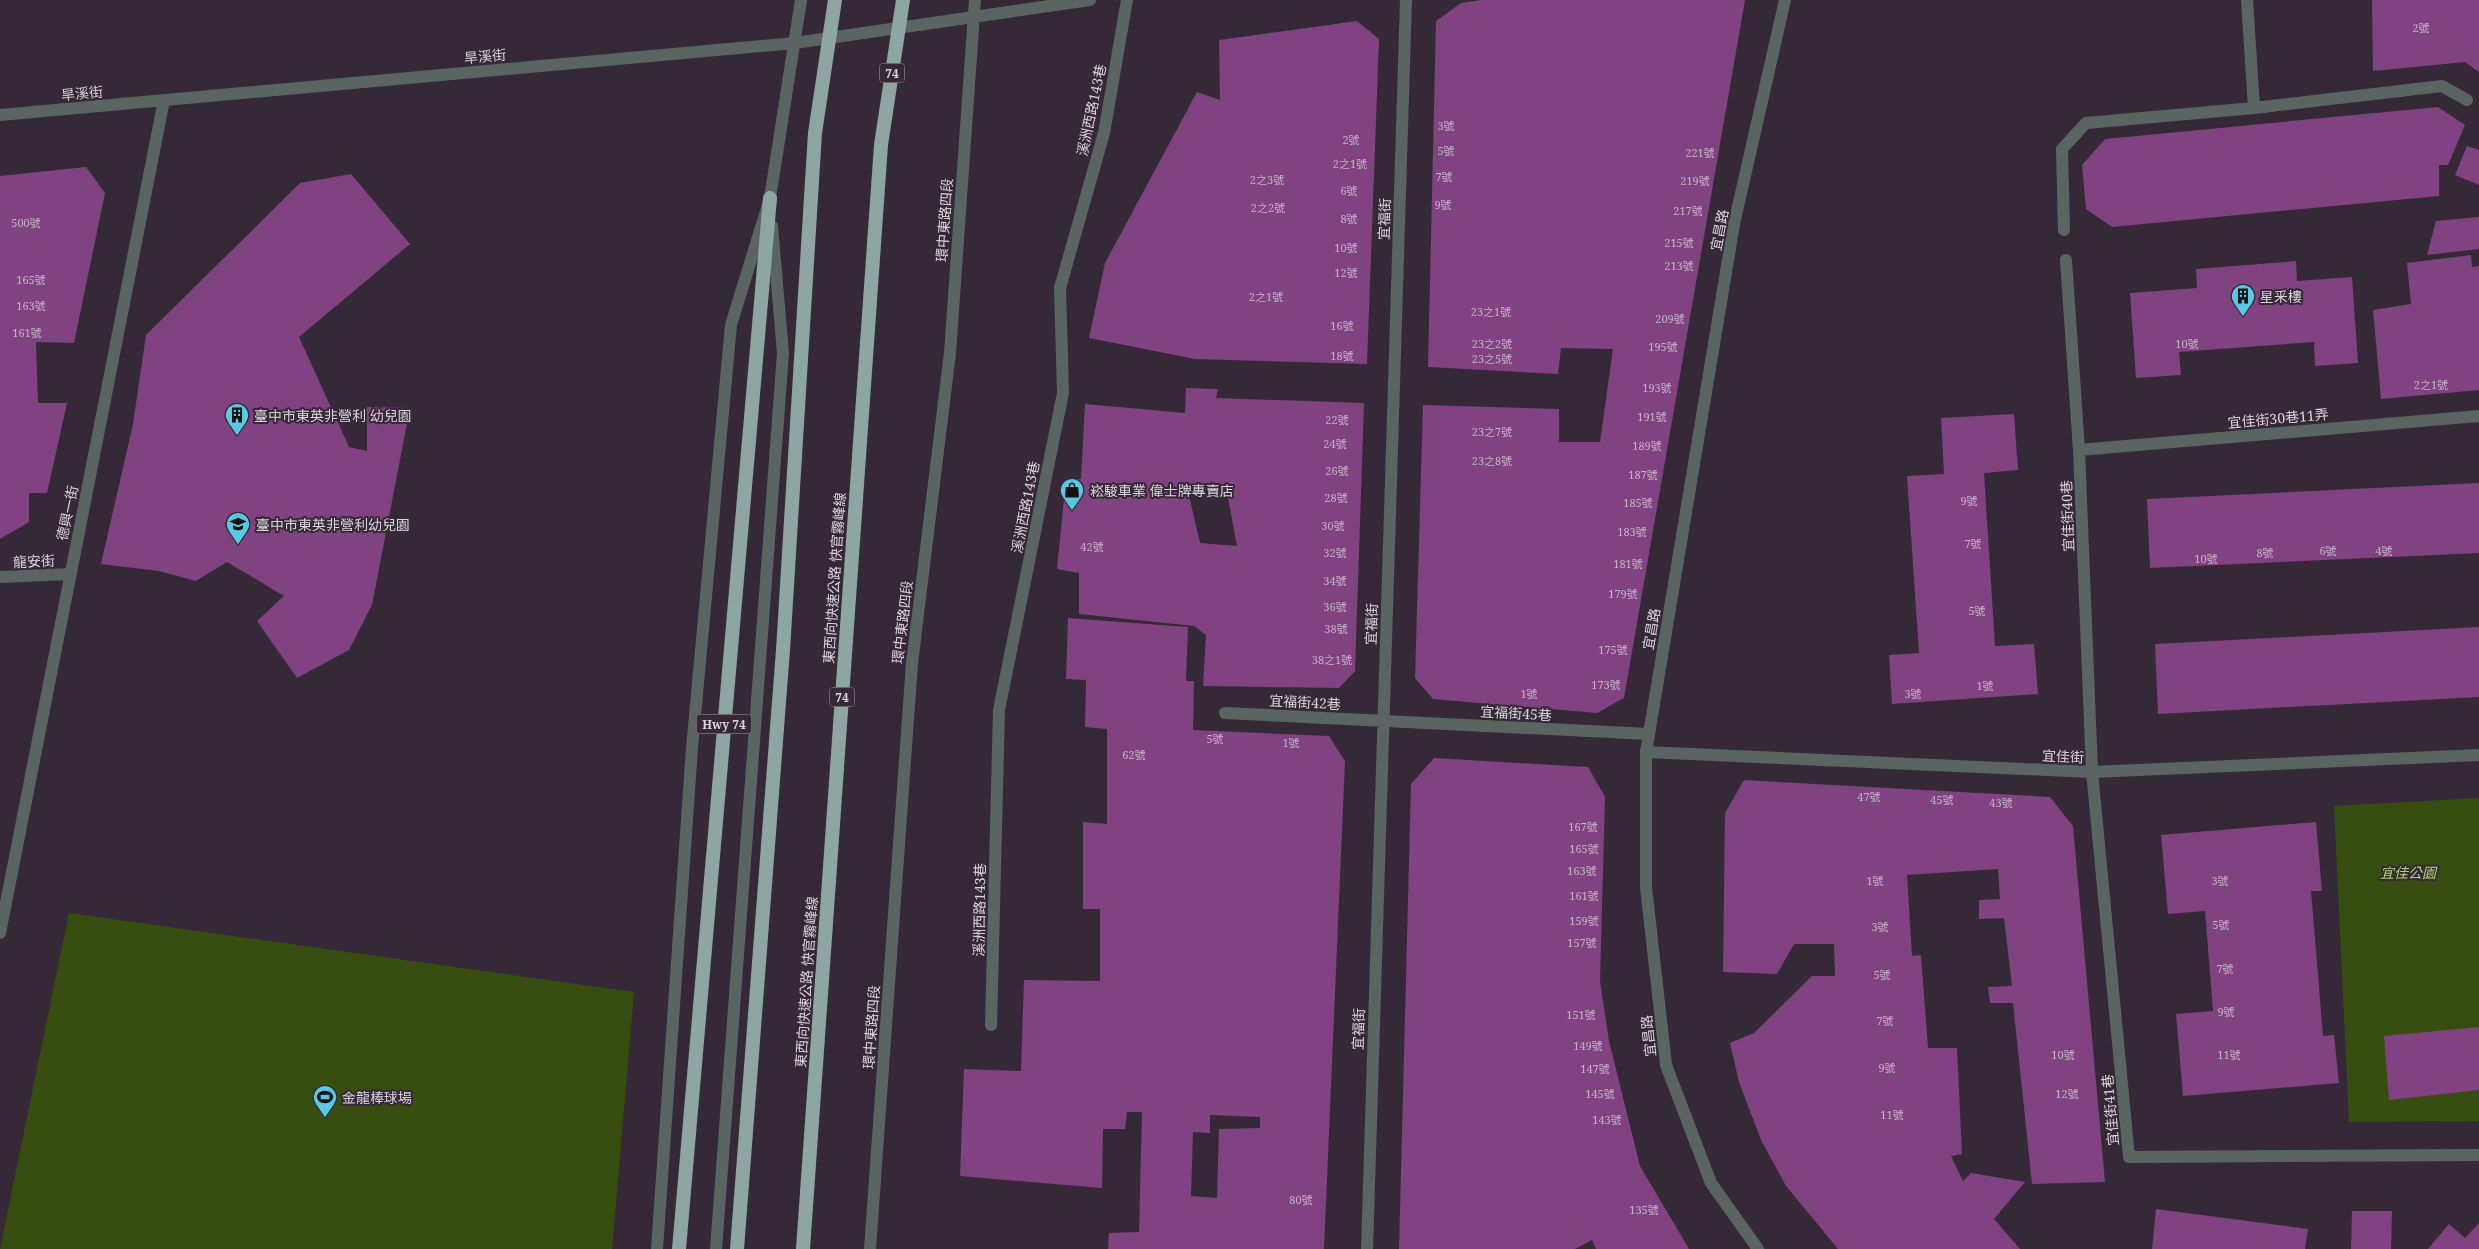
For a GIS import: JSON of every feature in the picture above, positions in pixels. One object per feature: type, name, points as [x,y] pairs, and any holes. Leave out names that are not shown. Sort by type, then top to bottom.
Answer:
[{"type":"highway","points":[[737,1249],[783,650],[815,133],[835,0]]},
{"type":"highway","name":"東西向快速公路 快官霧峰線","points":[[804,1249],[881,145],[903,0]]},
{"type":"highway","name":"Hwy 74","points":[[679,1249],[770,198]]},
{"type":"street","points":[[656,1249],[692,748],[731,325],[770,198],[801,0]]},
{"type":"street","name":"環中東路四段","points":[[870,1249],[912,664],[950,353],[972,19],[975,0]]},
{"type":"street","name":"旱溪街","points":[[0,115],[795,43],[972,19],[1090,0]]},
{"type":"street","name":"溪洲西路143巷","points":[[992,1026],[999,710],[1063,393],[1060,288],[1104,132],[1127,0]]},
{"type":"street","name":"宜福街","points":[[1367,1249],[1406,0]]},
{"type":"street","name":"宜昌路","points":[[1758,1249],[1711,1182],[1666,1065],[1646,888],[1646,752],[1734,224],[1785,0]]},
{"type":"street","points":[[2247,0],[2254,108]]},
{"type":"street","points":[[2064,230],[2062,149],[2086,123],[2254,108],[2442,86],[2467,100]]},
{"type":"street","name":"德興一街","points":[[0,933],[164,100]]},
{"type":"street","points":[[716,1249],[783,353],[770,198]]},
{"type":"street","name":"宜佳街40巷","points":[[2066,260],[2079,450],[2092,772]]},
{"type":"street","name":"宜佳街30巷11弄","points":[[2079,450],[2479,416]]},
{"type":"street","name":"龍安街","points":[[0,577],[70,574]]},
{"type":"street","name":"宜福街42巷","points":[[1225,713],[1383,721]]},
{"type":"street","name":"宜福街45巷","points":[[1383,721],[1649,734]]},
{"type":"street","name":"宜佳街","points":[[1646,752],[2092,772],[2479,755]]},
{"type":"street","name":"宜佳街41巷","points":[[2092,772],[2129,1157],[2479,1155]]},
{"type":"green space","name":"宜佳公園","points":[[2479,798],[2479,1121],[2349,1122],[2334,806]]},
{"type":"green space","name":"金龍棒球場","points":[[69,913],[634,992],[612,1249],[0,1249]]},
{"type":"building","points":[[1481,0],[1745,0],[1624,698],[1597,713],[1433,699],[1415,678],[1423,405],[1559,409],[1559,442],[1600,442],[1613,349],[1561,348],[1558,374],[1428,367],[1436,21],[1461,3]]},
{"type":"building","points":[[2372,0],[2479,0],[2479,72],[2465,62],[2373,71]]},
{"type":"building","points":[[1357,21],[1379,39],[1367,364],[1195,359],[1089,338],[1105,263],[1197,92],[1220,100],[1219,40]]},
{"type":"building","points":[[2438,107],[2465,125],[2448,165],[2439,165],[2439,196],[2112,227],[2086,209],[2082,165],[2105,139]]},
{"type":"building","points":[[2467,146],[2479,150],[2479,185],[2455,175]]},
{"type":"building","points":[[86,167],[105,193],[74,343],[36,342],[38,403],[67,403],[47,493],[29,493],[29,522],[0,539],[0,176]]},
{"type":"building","name":"臺中市東英非營利 幼兒園","points":[[351,174],[410,244],[299,337],[349,447],[367,451],[367,407],[410,408],[372,605],[349,650],[297,678],[257,621],[284,596],[227,562],[196,581],[159,571],[101,564],[133,424],[146,335],[300,183]]},
{"type":"building","points":[[2479,217],[2479,249],[2427,255],[2436,221]]},
{"type":"building","points":[[2471,255],[2472,267],[2479,266],[2479,390],[2381,399],[2373,310],[2411,304],[2407,263]]},
{"type":"building","name":"星釆樓","points":[[2296,261],[2297,281],[2352,277],[2358,363],[2315,366],[2314,342],[2179,352],[2181,375],[2136,378],[2130,293],[2197,288],[2196,269]]},
{"type":"building","points":[[1186,388],[1218,389],[1216,398],[1364,403],[1355,671],[1339,688],[1203,686],[1206,635],[1194,626],[1079,614],[1079,573],[1057,569],[1066,479],[1081,479],[1085,404],[1185,413]],"holes":[[[1189,495],[1228,498],[1237,546],[1200,543]]]},
{"type":"building","points":[[2014,414],[2018,470],[1984,473],[1995,646],[2034,644],[2038,694],[1892,704],[1889,655],[1919,653],[1907,476],[1944,474],[1941,418]]},
{"type":"building","points":[[2479,483],[2479,553],[2150,568],[2147,499]]},
{"type":"building","points":[[1068,618],[1188,627],[1186,681],[1194,681],[1193,730],[1329,736],[1345,761],[1324,1249],[1108,1249],[1109,1233],[1139,1232],[1142,1112],[1127,1112],[1125,1129],[1103,1129],[1102,1188],[960,1176],[964,1069],[1021,1071],[1024,980],[1100,981],[1100,909],[1083,909],[1083,822],[1107,824],[1107,729],[1085,727],[1086,680],[1066,679]],"holes":[[[1210,1115],[1260,1117],[1260,1128],[1219,1129],[1217,1198],[1191,1196],[1193,1132],[1210,1133]]]},
{"type":"building","points":[[2479,627],[2479,697],[2158,714],[2155,644]]},
{"type":"building","points":[[1434,758],[1588,767],[1605,797],[1600,981],[1609,1041],[1640,1166],[1689,1249],[1596,1249],[1592,1240],[1575,1249],[1399,1249],[1411,784]]},
{"type":"building","points":[[1744,780],[2050,797],[2073,826],[2105,1182],[2032,1184],[2013,1003],[1990,1003],[1988,987],[2012,986],[2004,918],[1979,919],[1979,900],[2000,899],[1998,869],[1907,875],[1912,956],[1921,955],[1928,1048],[1957,1048],[1962,1154],[1951,1156],[1963,1181],[1971,1173],[2025,1182],[1994,1219],[2020,1249],[1838,1249],[1786,1186],[1761,1140],[1739,1082],[1730,1043],[1754,1033],[1812,976],[1835,976],[1834,944],[1794,944],[1777,974],[1723,972],[1725,813]]},
{"type":"building","points":[[2316,822],[2322,891],[2311,891],[2323,1036],[2334,1035],[2339,1083],[2183,1096],[2176,1014],[2213,1011],[2205,911],[2168,914],[2161,835]]},
{"type":"building","points":[[2479,1027],[2479,1090],[2389,1100],[2384,1036]]},
{"type":"building","points":[[2156,1209],[2308,1229],[2305,1249],[2152,1249]]},
{"type":"building","points":[[2352,1211],[2392,1211],[2391,1249],[2351,1249]]},
{"type":"building","points":[[2479,1223],[2479,1249],[2428,1249],[2449,1224],[2465,1238]]},
{"type":"place","name":"星釆樓","points":[[2243,317]]},
{"type":"place","name":"臺中市東英非營利 幼兒園","points":[[237,436]]},
{"type":"place","name":"崧駿車業 偉士牌專賣店","points":[[1072,511]]},
{"type":"place","name":"臺中市東英非營利幼兒園","points":[[238,545]]},
{"type":"place","name":"金龍棒球場","points":[[325,1118]]}]
